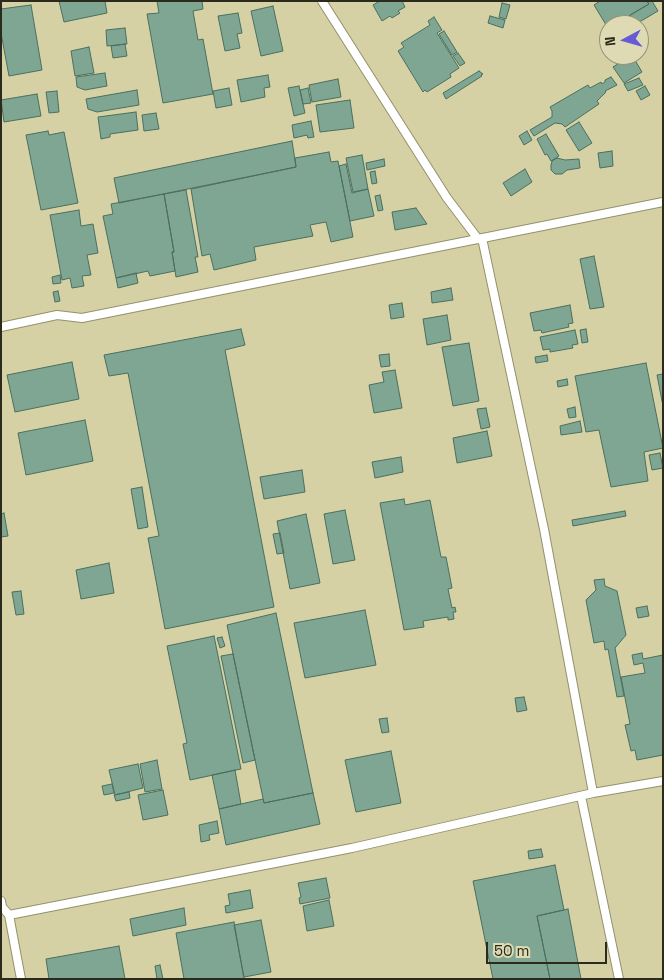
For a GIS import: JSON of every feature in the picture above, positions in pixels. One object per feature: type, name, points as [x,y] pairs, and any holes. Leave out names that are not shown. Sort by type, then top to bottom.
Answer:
[{"type":"lane","points":[[322,1],[447,198],[480,238],[544,529],[593,793]]},
{"type":"lane","points":[[1,327],[57,315],[82,318],[663,202]]},
{"type":"lane","points":[[9,916],[352,848],[593,793],[663,781]]},
{"type":"lane","points":[[581,796],[619,979]]},
{"type":"lane","points":[[2,905],[9,916],[21,979]]},
{"type":"shaded area","points":[[1,1],[663,1],[663,979],[1,979]]},
{"type":"building","points":[[59,1],[105,1],[107,13],[64,22]]},
{"type":"building","points":[[157,1],[202,1],[203,9],[193,11],[198,40],[203,39],[213,94],[163,103],[147,14],[159,13]]},
{"type":"building","points":[[380,1],[402,1],[405,7],[392,18],[390,16],[382,21],[373,5]]},
{"type":"building","points":[[600,1],[647,1],[649,4],[631,15],[600,15],[594,5]]},
{"type":"building","points":[[652,1],[658,11],[649,16],[630,15],[649,4],[647,2]]},
{"type":"building","points":[[502,3],[510,5],[506,19],[499,17]]},
{"type":"building","points":[[31,5],[42,70],[9,76],[1,33],[1,9]]},
{"type":"building","points":[[273,6],[283,51],[261,56],[251,11]]},
{"type":"building","points":[[238,13],[242,33],[237,34],[240,48],[225,51],[218,16]]},
{"type":"building","points":[[490,16],[505,20],[503,28],[488,23]]},
{"type":"building","points":[[434,17],[442,30],[437,33],[459,68],[450,74],[451,77],[427,92],[425,90],[423,92],[398,51],[404,47],[401,43],[430,25],[428,21]]},
{"type":"building","points":[[125,28],[127,44],[107,46],[106,30]]},
{"type":"building","points":[[444,31],[457,52],[452,55],[439,34]]},
{"type":"building","points":[[125,44],[127,56],[113,58],[111,46]]},
{"type":"building","points":[[89,47],[94,73],[75,76],[71,51]]},
{"type":"building","points":[[458,53],[465,63],[460,66],[453,56]]},
{"type":"building","points":[[616,65],[638,65],[642,72],[624,83],[613,67]]},
{"type":"building","points":[[479,71],[483,74],[482,76],[446,99],[443,93]]},
{"type":"building","points":[[105,73],[107,86],[85,90],[77,87],[76,77]]},
{"type":"building","points":[[268,75],[270,87],[264,88],[265,97],[241,102],[237,80]]},
{"type":"building","points":[[611,77],[617,85],[605,91],[597,101],[599,104],[565,127],[562,124],[555,123],[534,136],[530,130],[552,117],[550,107],[588,85],[590,88],[601,82],[602,84]]},
{"type":"building","points":[[639,78],[643,85],[628,91],[624,84]]},
{"type":"building","points":[[338,79],[341,97],[312,102],[309,85]]},
{"type":"building","points":[[299,86],[305,113],[294,116],[288,88]]},
{"type":"building","points":[[645,86],[650,95],[641,100],[636,91]]},
{"type":"building","points":[[229,88],[232,105],[216,108],[213,91]]},
{"type":"building","points":[[308,88],[311,103],[303,104],[300,90]]},
{"type":"building","points":[[137,90],[139,105],[97,112],[88,109],[86,99]]},
{"type":"building","points":[[57,91],[59,112],[49,113],[46,92]]},
{"type":"building","points":[[37,94],[41,116],[4,122],[1,100]]},
{"type":"building","points":[[350,100],[354,128],[320,132],[316,105]]},
{"type":"building","points":[[136,112],[138,130],[110,134],[110,137],[101,139],[98,117]]},
{"type":"building","points":[[156,113],[159,129],[144,131],[142,115]]},
{"type":"building","points":[[311,121],[314,137],[308,138],[307,135],[294,138],[292,125]]},
{"type":"building","points":[[579,122],[592,143],[579,151],[566,130]]},
{"type":"building","points":[[48,131],[49,135],[64,132],[78,203],[41,210],[26,135]]},
{"type":"building","points":[[527,131],[532,140],[524,145],[519,136]]},
{"type":"building","points":[[546,134],[559,156],[551,161],[547,154],[545,155],[537,139]]},
{"type":"building","points":[[292,141],[296,167],[119,203],[114,178]]},
{"type":"building","points":[[612,151],[613,166],[600,168],[598,153]]},
{"type":"building","points":[[329,152],[331,162],[338,161],[353,237],[331,242],[326,222],[310,225],[313,236],[254,247],[256,260],[214,270],[210,254],[202,256],[191,189],[296,167],[295,158]]},
{"type":"building","points":[[362,155],[368,189],[353,192],[346,158]]},
{"type":"building","points":[[557,158],[565,160],[579,159],[580,168],[567,170],[562,174],[555,174],[551,170],[551,165],[552,161]]},
{"type":"building","points":[[384,159],[385,166],[367,170],[366,163]]},
{"type":"building","points":[[346,164],[352,193],[368,189],[374,216],[350,221],[339,166]]},
{"type":"building","points":[[525,169],[532,182],[511,196],[503,183]]},
{"type":"building","points":[[375,171],[377,183],[372,184],[370,172]]},
{"type":"building","points":[[186,190],[198,257],[195,257],[198,272],[176,277],[172,252],[174,252],[164,194]]},
{"type":"building","points":[[164,194],[174,252],[172,252],[175,271],[150,276],[148,271],[116,278],[103,216],[113,214],[111,204]]},
{"type":"building","points":[[380,195],[383,210],[378,211],[375,196]]},
{"type":"building","points":[[416,208],[427,224],[395,230],[392,212]]},
{"type":"building","points":[[79,210],[81,226],[93,224],[98,253],[87,255],[91,275],[82,276],[84,286],[72,288],[70,278],[62,280],[50,215]]},
{"type":"building","points":[[594,256],[604,307],[590,309],[580,259]]},
{"type":"building","points":[[136,273],[138,283],[118,288],[116,278]]},
{"type":"building","points":[[60,275],[61,283],[53,284],[52,277]]},
{"type":"building","points":[[451,288],[453,300],[432,303],[431,292]]},
{"type":"building","points":[[58,291],[60,301],[55,302],[53,292]]},
{"type":"building","points":[[402,303],[404,317],[391,319],[389,305]]},
{"type":"building","points":[[570,305],[573,323],[568,324],[569,327],[542,333],[541,330],[534,331],[530,313]]},
{"type":"building","points":[[447,315],[451,340],[427,345],[423,319]]},
{"type":"building","points":[[241,329],[245,345],[225,350],[274,607],[165,629],[148,538],[159,536],[128,373],[109,376],[104,355]]},
{"type":"building","points":[[586,329],[588,342],[582,343],[580,330]]},
{"type":"building","points":[[575,330],[578,344],[572,345],[573,348],[550,352],[550,349],[543,350],[540,337]]},
{"type":"building","points":[[469,343],[479,401],[453,406],[442,347]]},
{"type":"building","points":[[389,354],[390,366],[381,367],[379,355]]},
{"type":"building","points":[[547,355],[548,361],[536,363],[535,357]]},
{"type":"building","points":[[72,362],[79,399],[15,412],[7,375]]},
{"type":"building","points":[[646,363],[663,448],[644,452],[648,481],[611,487],[599,430],[586,432],[575,376]]},
{"type":"building","points":[[395,370],[402,408],[374,413],[369,385],[384,382],[382,372]]},
{"type":"building","points":[[663,374],[663,406],[657,375]]},
{"type":"building","points":[[567,379],[568,385],[558,387],[557,381]]},
{"type":"building","points":[[575,407],[576,417],[569,418],[567,409]]},
{"type":"building","points":[[486,408],[490,427],[481,429],[477,409]]},
{"type":"building","points":[[85,420],[93,461],[26,475],[18,433]]},
{"type":"building","points":[[580,421],[582,432],[561,435],[560,426]]},
{"type":"building","points":[[487,431],[492,456],[457,463],[453,438]]},
{"type":"building","points":[[660,453],[663,468],[652,470],[649,455]]},
{"type":"building","points":[[401,457],[403,472],[375,478],[372,462]]},
{"type":"building","points":[[302,470],[305,492],[264,499],[260,477]]},
{"type":"building","points":[[142,487],[148,527],[138,529],[131,489]]},
{"type":"building","points":[[404,499],[405,505],[430,500],[441,557],[446,557],[452,588],[448,589],[452,608],[455,607],[456,612],[453,612],[454,619],[448,620],[448,617],[423,621],[424,627],[404,630],[380,503]]},
{"type":"building","points":[[345,510],[355,560],[333,564],[324,514]]},
{"type":"building","points":[[625,511],[626,516],[573,526],[572,520]]},
{"type":"building","points":[[4,513],[8,536],[1,537],[1,514]]},
{"type":"building","points":[[306,514],[320,583],[290,589],[277,521]]},
{"type":"building","points":[[280,533],[284,553],[277,554],[273,534]]},
{"type":"building","points":[[109,563],[114,593],[81,599],[76,570]]},
{"type":"building","points":[[604,579],[605,586],[617,591],[626,635],[615,648],[624,696],[617,697],[608,649],[605,650],[604,641],[594,643],[586,600],[596,590],[594,580]]},
{"type":"building","points":[[21,591],[24,614],[16,615],[12,592]]},
{"type":"building","points":[[647,606],[649,616],[638,618],[636,608]]},
{"type":"building","points":[[365,610],[376,665],[305,678],[294,623]]},
{"type":"building","points":[[276,613],[313,793],[264,803],[227,625]]},
{"type":"building","points":[[214,636],[241,769],[190,780],[183,744],[187,743],[167,646]]},
{"type":"building","points":[[222,637],[225,646],[220,648],[217,638]]},
{"type":"building","points":[[642,653],[643,659],[663,655],[663,755],[637,760],[635,750],[631,751],[625,725],[630,724],[621,677],[645,673],[643,663],[634,665],[632,655]]},
{"type":"building","points":[[233,654],[255,760],[243,763],[221,656]]},
{"type":"building","points":[[524,697],[527,710],[517,712],[515,698]]},
{"type":"building","points":[[387,718],[389,732],[382,733],[379,719]]},
{"type":"building","points":[[391,751],[401,803],[356,812],[345,760]]},
{"type":"building","points":[[157,760],[162,789],[145,792],[140,764]]},
{"type":"building","points":[[138,764],[143,788],[115,795],[109,770]]},
{"type":"building","points":[[235,770],[241,804],[219,809],[212,775]]},
{"type":"building","points":[[112,784],[114,793],[104,795],[102,786]]},
{"type":"building","points":[[163,790],[168,815],[143,820],[138,795]]},
{"type":"building","points":[[129,792],[130,798],[116,801],[114,795]]},
{"type":"building","points":[[313,793],[320,824],[226,845],[219,809],[263,799],[264,803]]},
{"type":"building","points":[[217,821],[219,833],[209,835],[210,840],[201,842],[199,825]]},
{"type":"building","points":[[541,849],[543,857],[529,859],[528,851]]},
{"type":"building","points":[[555,865],[564,910],[537,916],[550,979],[493,979],[473,881]]},
{"type":"building","points":[[326,878],[330,898],[300,904],[299,898],[301,897],[298,883]]},
{"type":"building","points":[[250,890],[253,908],[226,913],[225,906],[230,905],[228,894]]},
{"type":"building","points":[[329,900],[334,926],[307,931],[303,906]]},
{"type":"building","points":[[184,908],[186,925],[133,936],[130,919]]},
{"type":"building","points":[[568,909],[581,979],[550,979],[537,916]]},
{"type":"building","points":[[261,920],[271,972],[244,977],[234,925]]},
{"type":"building","points":[[234,922],[244,979],[184,979],[176,933]]},
{"type":"building","points":[[119,946],[125,979],[49,979],[46,959]]},
{"type":"building","points":[[160,965],[163,979],[157,979],[155,966]]}]
